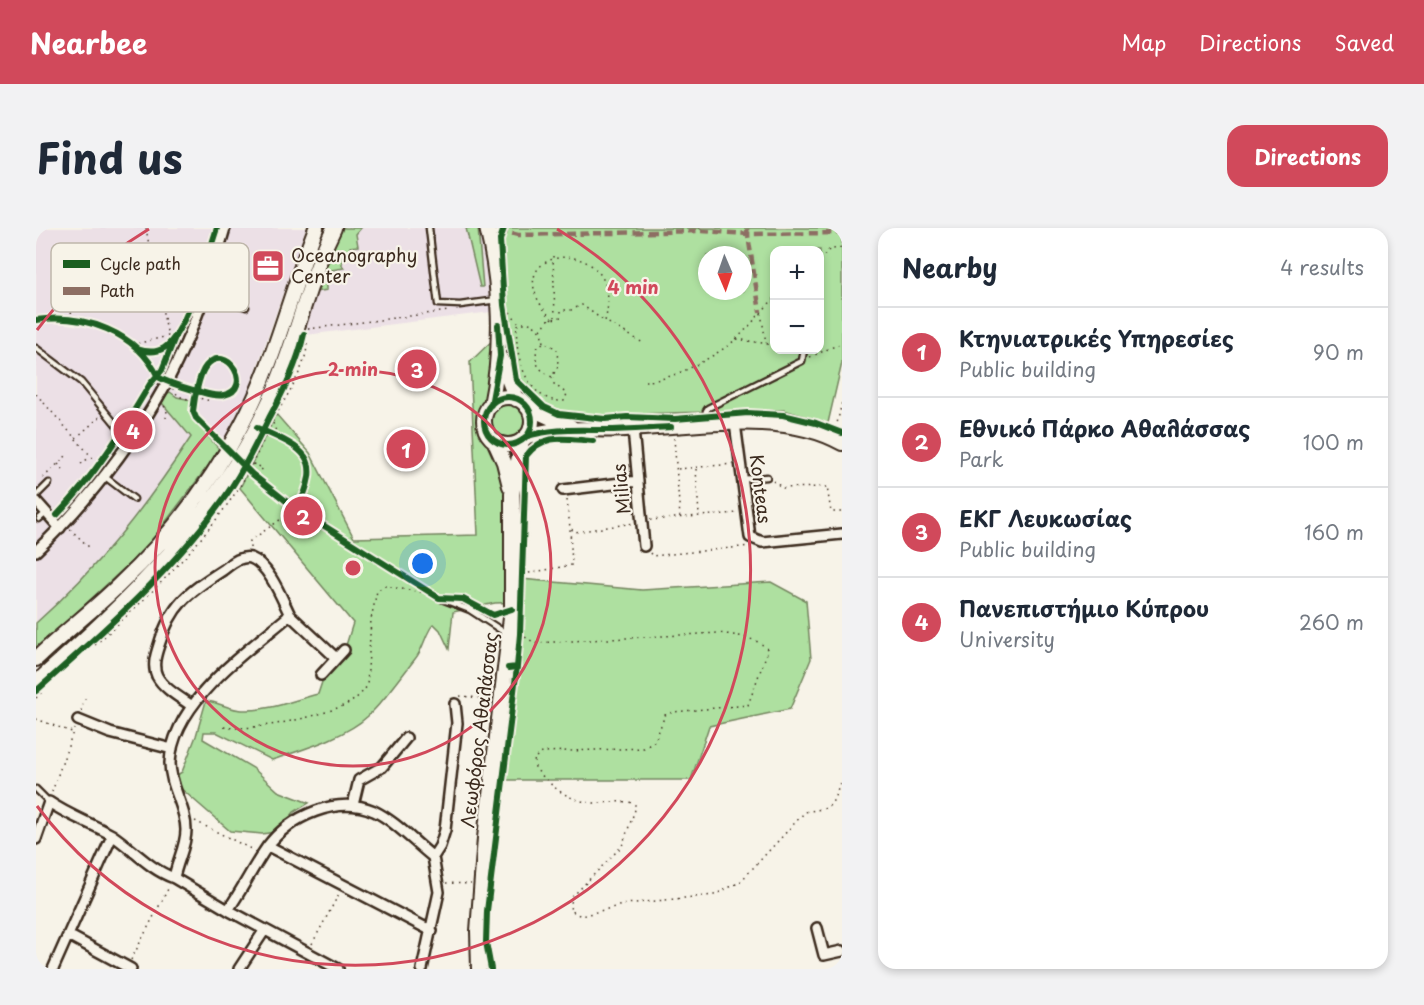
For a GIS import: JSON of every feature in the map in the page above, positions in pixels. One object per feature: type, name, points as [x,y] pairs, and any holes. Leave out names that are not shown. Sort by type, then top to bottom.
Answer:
[{"type":"main road","points":[[36,659],[118,586],[145,558],[177,523],[207,481],[242,424],[263,379],[316,228]]},
{"type":"main road","points":[[40,683],[134,594],[181,543],[213,500],[260,429],[284,366],[321,254],[334,228]]},
{"type":"main road","points":[[493,231],[502,306],[500,356],[490,405],[484,420],[487,432],[494,440],[511,445],[541,432],[574,428],[633,429],[735,423],[783,424],[840,435]]},
{"type":"main road","points":[[500,356],[526,399],[550,420],[574,428]]},
{"type":"main road","points":[[490,405],[502,398],[526,399]]},
{"type":"main road","points":[[524,438],[531,425],[526,399]]},
{"type":"main road","name":"Λεωφόρος Αθαλάσσας","points":[[512,495],[524,438]]},
{"type":"main road","name":"Λεωφόρος Αθαλάσσας","points":[[479,969],[478,931],[481,884],[503,701],[516,638],[512,495],[504,462],[494,440]]},
{"type":"street","points":[[220,243],[225,228]]},
{"type":"street","points":[[36,551],[60,528],[103,477],[170,383],[197,312]]},
{"type":"street","name":"Konteas","points":[[735,423],[747,531],[756,541],[842,534]]},
{"type":"street","name":"Milias","points":[[633,429],[644,546]]},
{"type":"street","points":[[563,490],[638,481]]},
{"type":"street","points":[[36,501],[42,516],[60,528]]},
{"type":"street","points":[[192,706],[158,677],[154,666],[165,624],[176,605],[192,590],[239,559],[249,557],[256,561],[273,581],[290,615],[336,658]]},
{"type":"street","points":[[174,878],[184,846],[186,829],[172,780],[172,749],[192,706],[224,671],[290,615]]},
{"type":"street","points":[[321,675],[344,650]]},
{"type":"street","points":[[433,856],[440,846],[445,830],[457,723],[455,704]]},
{"type":"street","points":[[78,720],[110,733],[172,749]]},
{"type":"street","points":[[353,805],[359,780],[382,766],[406,738]]},
{"type":"street","points":[[36,838],[50,802],[62,811],[112,836],[162,874],[174,878],[264,932],[338,969]]},
{"type":"street","points":[[228,910],[268,846],[312,812],[329,806],[353,805],[374,811],[433,856],[438,882],[432,931],[422,969]]},
{"type":"street","points":[[53,969],[112,836]]},
{"type":"street","points":[[268,846],[432,931]]},
{"type":"street","points":[[818,928],[824,955],[842,951]]},
{"type":"street","points":[[239,969],[264,932]]},
{"type":"street","points":[[68,935],[129,968]]},
{"type":"lane","points":[[429,228],[438,304],[502,306]]},
{"type":"lane","points":[[36,348],[81,382],[118,426],[122,442],[126,445]]},
{"type":"lane","points":[[706,426],[708,408],[802,361],[803,354]]},
{"type":"lane","points":[[103,477],[133,500]]},
{"type":"lane","points":[[741,479],[767,477]]},
{"type":"lane","points":[[36,496],[49,483]]},
{"type":"lane","points":[[439,598],[470,610],[516,638]]},
{"type":"lane","points":[[36,789],[50,802]]},
{"type":"path","points":[[146,228],[149,243]]},
{"type":"path","points":[[824,255],[829,250],[842,247]]},
{"type":"path","points":[[554,318],[543,308],[534,285],[540,264],[562,253],[578,255],[599,273],[606,291],[608,306],[605,321]]},
{"type":"path","points":[[553,256],[554,318]]},
{"type":"path","points":[[645,381],[656,381],[680,373],[736,339],[773,300]]},
{"type":"path","points":[[541,331],[548,320],[561,318],[561,310],[571,310],[582,305],[645,344]]},
{"type":"path","points":[[502,306],[507,322]]},
{"type":"path","points":[[502,306],[519,323],[517,348],[523,372],[537,390],[547,397],[564,401],[567,394],[554,384],[552,377],[558,366],[559,355],[555,346],[544,342]]},
{"type":"path","points":[[87,645],[121,615],[184,548],[219,505],[297,364],[304,332],[456,310]]},
{"type":"path","points":[[71,312],[71,319]]},
{"type":"path","points":[[133,346],[168,336],[163,312]]},
{"type":"path","points":[[760,312],[766,343]]},
{"type":"path","points":[[61,319],[80,321]]},
{"type":"path","points":[[519,323],[527,322],[541,331],[544,342]]},
{"type":"path","points":[[508,332],[514,370]]},
{"type":"path","points":[[736,339],[770,344]]},
{"type":"path","points":[[544,342],[537,348],[536,364],[539,370],[552,377]]},
{"type":"path","points":[[802,361],[841,343]]},
{"type":"path","points":[[133,346],[146,351]]},
{"type":"path","points":[[170,383],[186,388]]},
{"type":"path","points":[[170,383],[178,396],[196,394],[214,397],[222,404]]},
{"type":"path","points":[[36,394],[98,464]]},
{"type":"path","points":[[194,411],[196,394]]},
{"type":"path","points":[[39,405],[43,402]]},
{"type":"path","points":[[826,427],[840,435],[842,402]]},
{"type":"path","points":[[75,438],[105,412]]},
{"type":"path","points":[[272,422],[278,437]]},
{"type":"path","points":[[673,427],[680,518]]},
{"type":"path","points":[[260,429],[285,441]]},
{"type":"path","points":[[42,484],[44,475],[66,456],[64,454]]},
{"type":"path","points":[[81,464],[90,456]]},
{"type":"path","points":[[91,475],[104,456]]},
{"type":"path","points":[[253,463],[263,468],[254,475]]},
{"type":"path","points":[[58,464],[63,469]]},
{"type":"path","points":[[676,470],[740,464]]},
{"type":"path","points":[[245,467],[264,484]]},
{"type":"path","points":[[696,468],[699,516]]},
{"type":"path","points":[[767,477],[783,488],[827,487],[831,512],[842,512]]},
{"type":"path","points":[[282,498],[297,509],[301,501]]},
{"type":"path","points":[[249,557],[250,541],[284,517],[291,505]]},
{"type":"path","points":[[72,514],[75,516],[66,526],[91,549]]},
{"type":"path","points":[[522,574],[572,565],[570,528]]},
{"type":"path","points":[[644,546],[652,556],[750,548],[756,541]]},
{"type":"path","points":[[522,564],[522,585]]},
{"type":"path","points":[[408,580],[439,598]]},
{"type":"path","points":[[224,727],[239,730],[280,723],[351,702],[367,686],[371,619],[377,591],[384,586],[431,594]]},
{"type":"path","points":[[521,625],[516,638],[535,643],[718,633],[741,636],[765,646],[768,650],[748,705],[673,712],[665,715],[655,741],[644,748],[544,752],[534,758],[535,768],[557,792],[577,800],[595,803],[623,801],[634,803],[636,807],[622,846],[572,897],[570,909],[574,914],[581,916],[626,904],[714,896],[740,882],[805,812],[827,808],[832,803],[842,780]]},
{"type":"path","points":[[36,691],[40,683]]},
{"type":"path","points":[[50,802],[86,695]]},
{"type":"path","points":[[455,704],[456,698],[461,696],[503,701]]},
{"type":"path","points":[[36,719],[72,732]]},
{"type":"path","points":[[184,816],[262,855]]},
{"type":"path","points":[[129,968],[174,878]]},
{"type":"path","points":[[438,882],[481,884]]},
{"type":"path","points":[[307,953],[343,886]]},
{"type":"shaded area","points":[[36,228],[306,228],[249,390],[222,443],[178,511],[147,546],[36,650]]},
{"type":"shaded area","points":[[339,228],[481,228],[491,312],[306,335],[312,291]]},
{"type":"green space","points":[[339,228],[361,228],[356,234],[358,246],[350,247],[350,252],[343,252],[342,265],[344,268],[332,270],[332,275],[327,278],[327,290],[314,292]]},
{"type":"green space","points":[[466,228],[478,228],[483,287],[480,287]]},
{"type":"green space","points":[[494,228],[842,228],[842,363],[828,423],[784,410],[630,414],[610,421],[570,422],[529,445],[521,495],[521,579],[642,590],[771,582],[806,601],[811,659],[790,709],[709,726],[691,780],[506,780],[520,653],[521,602],[495,603],[453,612],[449,649],[440,630],[434,624],[418,655],[381,703],[359,724],[336,737],[272,760],[216,732],[204,732],[203,739],[253,768],[278,791],[309,803],[294,812],[281,829],[275,832],[262,834],[230,831],[178,786],[177,775],[182,772],[206,701],[238,710],[253,710],[318,694],[325,673],[343,655],[353,623],[240,488],[276,414],[310,453],[354,538],[478,535],[470,362],[501,332]]},
{"type":"green space","points":[[170,392],[177,397],[191,400],[191,417],[220,450],[146,548],[36,650],[36,623],[80,580],[120,535],[139,512],[191,437],[162,403],[166,394]]},
{"type":"marked path","points":[[502,228],[502,231],[518,235],[702,231],[749,234],[842,233]]},
{"type":"marked path","points":[[747,229],[760,312]]},
{"type":"cycle path","points":[[212,243],[217,228]]},
{"type":"cycle path","points":[[504,228],[500,240],[504,305],[516,380],[544,407],[559,414],[605,419],[627,417],[675,419],[748,413],[783,415],[816,423],[842,433]]},
{"type":"cycle path","points":[[137,349],[158,351],[164,348],[172,340],[188,312]]},
{"type":"cycle path","points":[[36,320],[72,320],[107,329],[123,337],[137,348],[149,361],[158,377]]},
{"type":"cycle path","points":[[491,405],[500,356],[498,325]]},
{"type":"cycle path","points":[[36,691],[155,580],[178,556],[219,505],[246,463],[280,397],[294,367],[304,334]]},
{"type":"cycle path","points":[[57,515],[96,469],[150,384],[162,370],[175,337]]},
{"type":"cycle path","points":[[158,377],[192,390],[197,391],[207,394],[217,396],[224,395],[233,391],[237,384],[234,369],[229,363],[222,359],[214,360],[206,366],[199,381],[198,385],[197,389],[196,393],[195,397],[193,411],[196,418],[252,474],[291,505],[439,598],[463,599],[493,615],[512,609]]},
{"type":"cycle path","points":[[508,397],[525,404],[532,421],[525,438],[508,445],[491,438],[484,421],[491,404],[508,397]]},
{"type":"cycle path","points":[[525,437],[565,430],[671,427]]},
{"type":"cycle path","points":[[257,428],[287,442],[305,456],[309,465],[309,477],[297,509]]},
{"type":"cycle path","points":[[508,668],[517,667],[520,634],[526,456],[533,448],[548,440],[593,441]]},
{"type":"cycle path","points":[[491,969],[486,942],[487,911],[517,667]]},
{"type":"place","name":"Oceanography Center","points":[[268,266]]},
{"type":"place","name":"ΕΚΓ Λευκωσίας","points":[[417,369]]},
{"type":"place","name":"Πανεπιστήμιο Κύπρου","points":[[133,430]]},
{"type":"place","name":"Κτηνιατρικές Υπηρεσίες","points":[[406,449]]},
{"type":"place","name":"Εθνικό Πάρκο Αθαλάσσας","points":[[303,516]]}]
